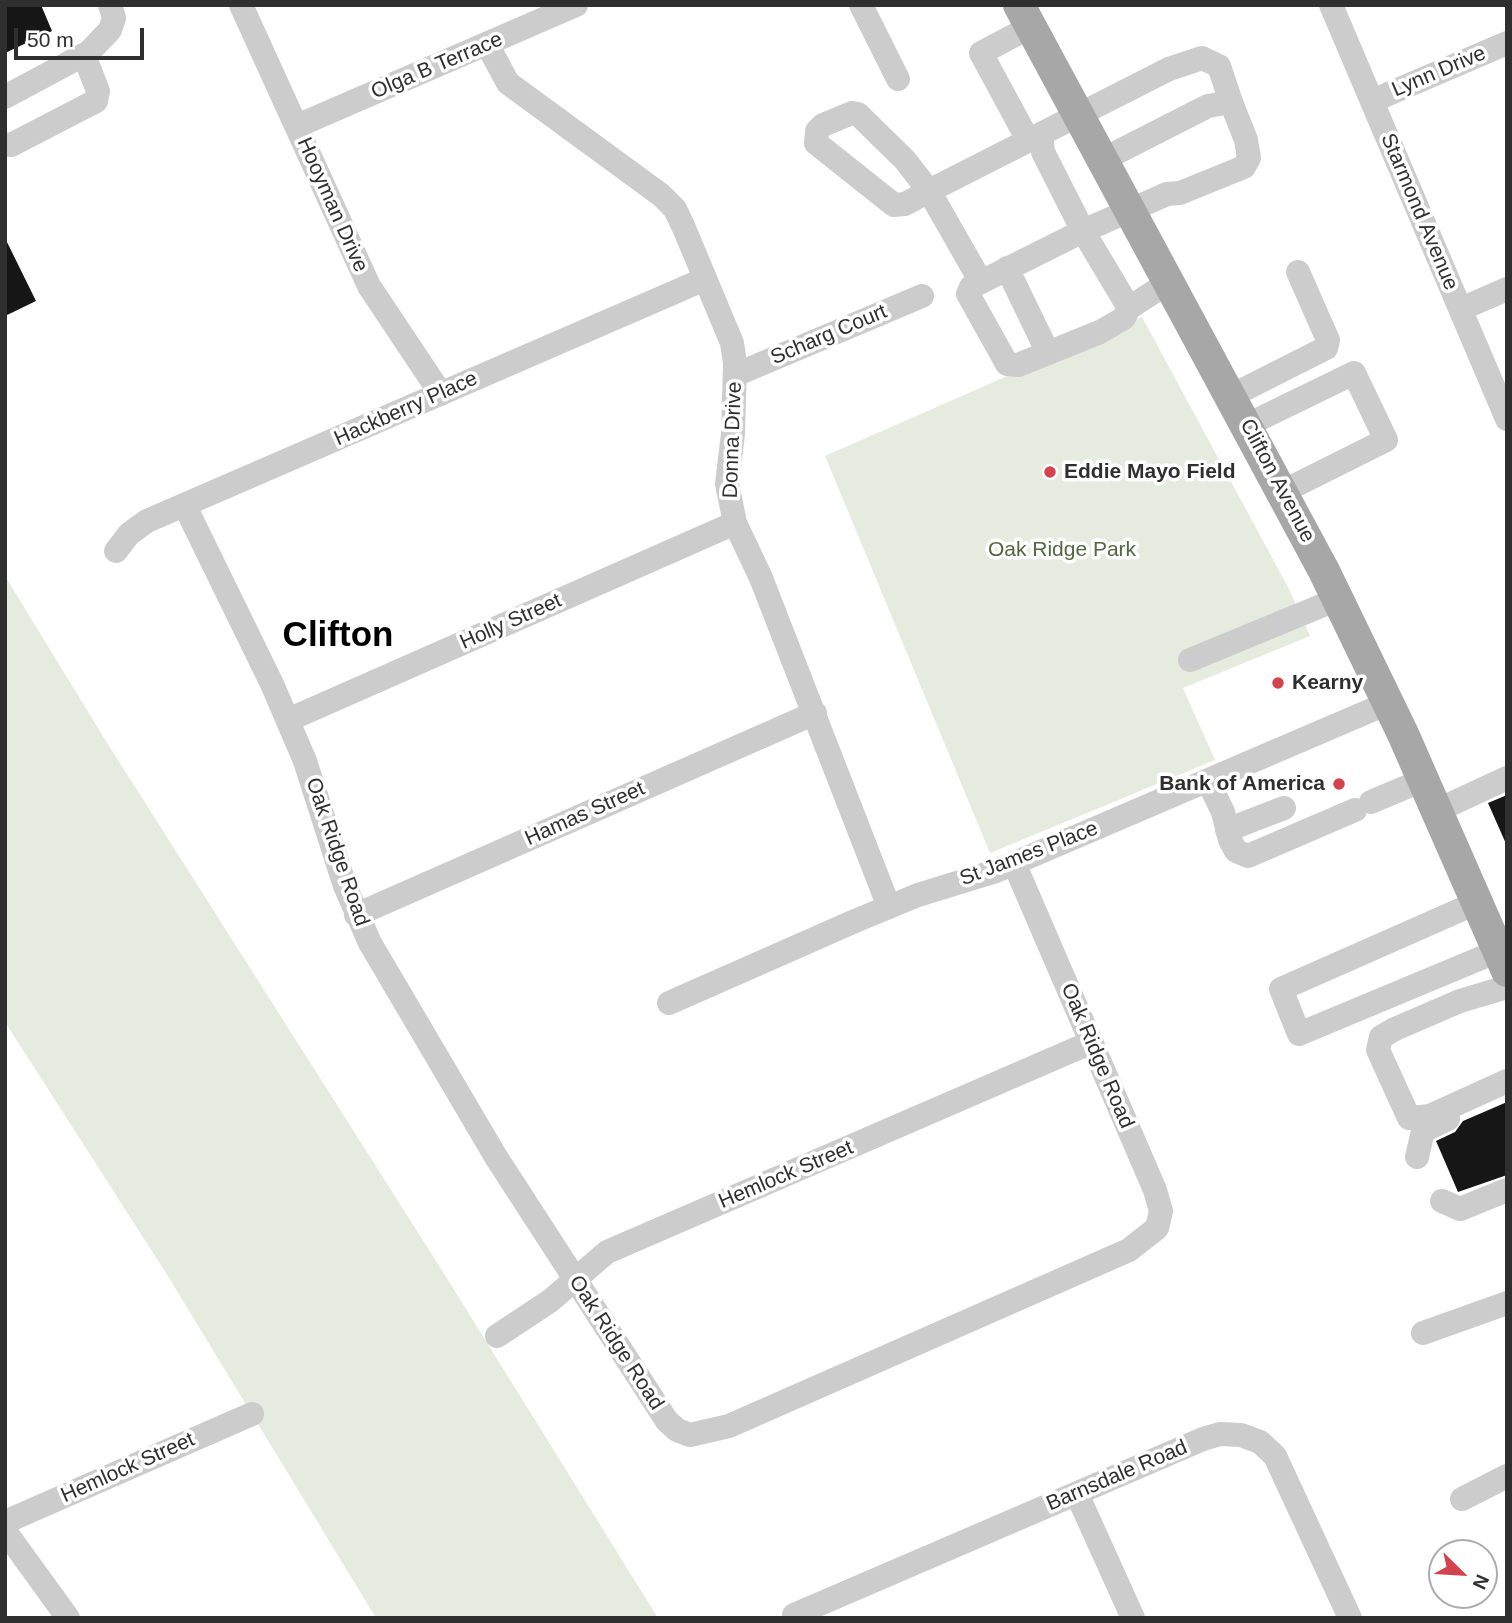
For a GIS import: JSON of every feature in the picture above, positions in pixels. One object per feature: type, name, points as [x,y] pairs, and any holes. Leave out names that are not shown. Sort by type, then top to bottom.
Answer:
[{"type":"main road","name":"Clifton Avenue","points":[[1024,16],[1247,425],[1338,599],[1503,958]]},
{"type":"street","points":[[5,97],[84,55],[110,30],[114,18],[110,5]]},
{"type":"street","name":"Hooyman Drive","points":[[241,5],[369,286],[442,394]]},
{"type":"street","name":"Olga B Terrace","points":[[297,126],[576,5]]},
{"type":"street","points":[[860,5],[898,79]]},
{"type":"street","name":"Starmond Avenue","points":[[1331,5],[1507,419]]},
{"type":"street","points":[[1024,16],[981,53],[1043,152],[1083,231],[1129,308]]},
{"type":"street","name":"Lynn Drive","points":[[1372,101],[1507,43]]},
{"type":"street","name":"Donna Drive","points":[[487,44],[508,83],[661,195],[675,209],[732,343],[735,375],[733,435],[727,485],[735,523],[761,578],[889,907]]},
{"type":"street","points":[[5,144],[11,145],[96,101],[98,91],[84,55]]},
{"type":"street","points":[[981,282],[929,191],[905,160],[858,114],[852,113],[823,125],[815,137],[816,143],[894,205],[905,204],[929,191],[1034,137],[1168,69],[1202,58],[1219,66],[1246,140],[1249,158],[1244,167],[1083,231],[1007,268],[981,282],[971,287],[968,294],[1007,364],[1018,365],[1100,332],[1124,318],[1129,308],[1169,282]]},
{"type":"street","points":[[1102,160],[1208,106],[1231,102]]},
{"type":"street","points":[[1007,268],[1048,354]]},
{"type":"street","points":[[1231,396],[1326,348],[1328,340],[1297,272]]},
{"type":"street","name":"Hackberry Place","points":[[116,551],[129,534],[147,521],[705,279]]},
{"type":"street","points":[[1461,309],[1507,289]]},
{"type":"street","name":"Scharg Court","points":[[735,375],[922,296]]},
{"type":"street","points":[[1247,425],[1354,373],[1386,440],[1282,492]]},
{"type":"street","name":"Oak Ridge Road","points":[[185,506],[288,720],[305,761],[356,915],[496,1157],[667,1421],[677,1430],[691,1435],[729,1426],[1129,1250],[1157,1228],[1161,1210],[1014,863]]},
{"type":"street","name":"Holly Street","points":[[288,720],[735,523]]},
{"type":"street","points":[[1190,660],[1338,599]]},
{"type":"street","name":"St James Place","points":[[669,1003],[889,907],[1014,863],[1388,703]]},
{"type":"street","name":"Hamas Street","points":[[356,915],[815,713]]},
{"type":"street","points":[[1436,811],[1507,778]]},
{"type":"street","points":[[1208,781],[1223,812],[1236,851],[1248,856],[1423,780]]},
{"type":"street","points":[[1229,835],[1284,808]]},
{"type":"street","points":[[1476,902],[1281,989],[1299,1034],[1503,958]]},
{"type":"street","points":[[1507,987],[1460,1001],[1395,1029],[1381,1037],[1378,1050],[1409,1118],[1430,1116],[1507,1081]]},
{"type":"street","name":"Hemlock Street","points":[[497,1336],[575,1281],[607,1252],[1092,1042]]},
{"type":"street","points":[[1417,1157],[1426,1128],[1507,1095]]},
{"type":"street","points":[[1442,1201],[1460,1209],[1507,1190]]},
{"type":"street","points":[[1423,1333],[1507,1303]]},
{"type":"street","name":"Hemlock Street","points":[[5,1522],[252,1414]]},
{"type":"street","name":"Barnsdale Road","points":[[794,1615],[1220,1434],[1241,1435],[1260,1442],[1275,1456],[1350,1618]]},
{"type":"street","points":[[1462,1499],[1507,1476]]},
{"type":"street","points":[[1077,1494],[1133,1618]]},
{"type":"street","points":[[5,1531],[68,1618]]},
{"type":"green space","name":"Oak Ridge Park","points":[[1142,317],[1289,589],[1310,636],[1183,688],[1215,760],[990,853],[825,456]]},
{"type":"green space","points":[[5,576],[104,738],[438,1264],[658,1618],[376,1618],[166,1273],[5,1022]]},
{"type":"building","points":[[5,5],[41,5],[52,31],[5,53]]},
{"type":"building","points":[[5,238],[36,301],[5,316]]},
{"type":"building","points":[[1507,795],[1507,846],[1488,803]]},
{"type":"building","points":[[1507,1102],[1507,1175],[1458,1192],[1436,1141],[1455,1132],[1463,1121]]},
{"type":"place","name":"Eddie Mayo Field","points":[[1050,472]]},
{"type":"place","name":"Kearny","points":[[1278,683]]},
{"type":"place","name":"Bank of America","points":[[1339,784]]},
{"type":"district","name":"Clifton","points":[[338,636]]}]
